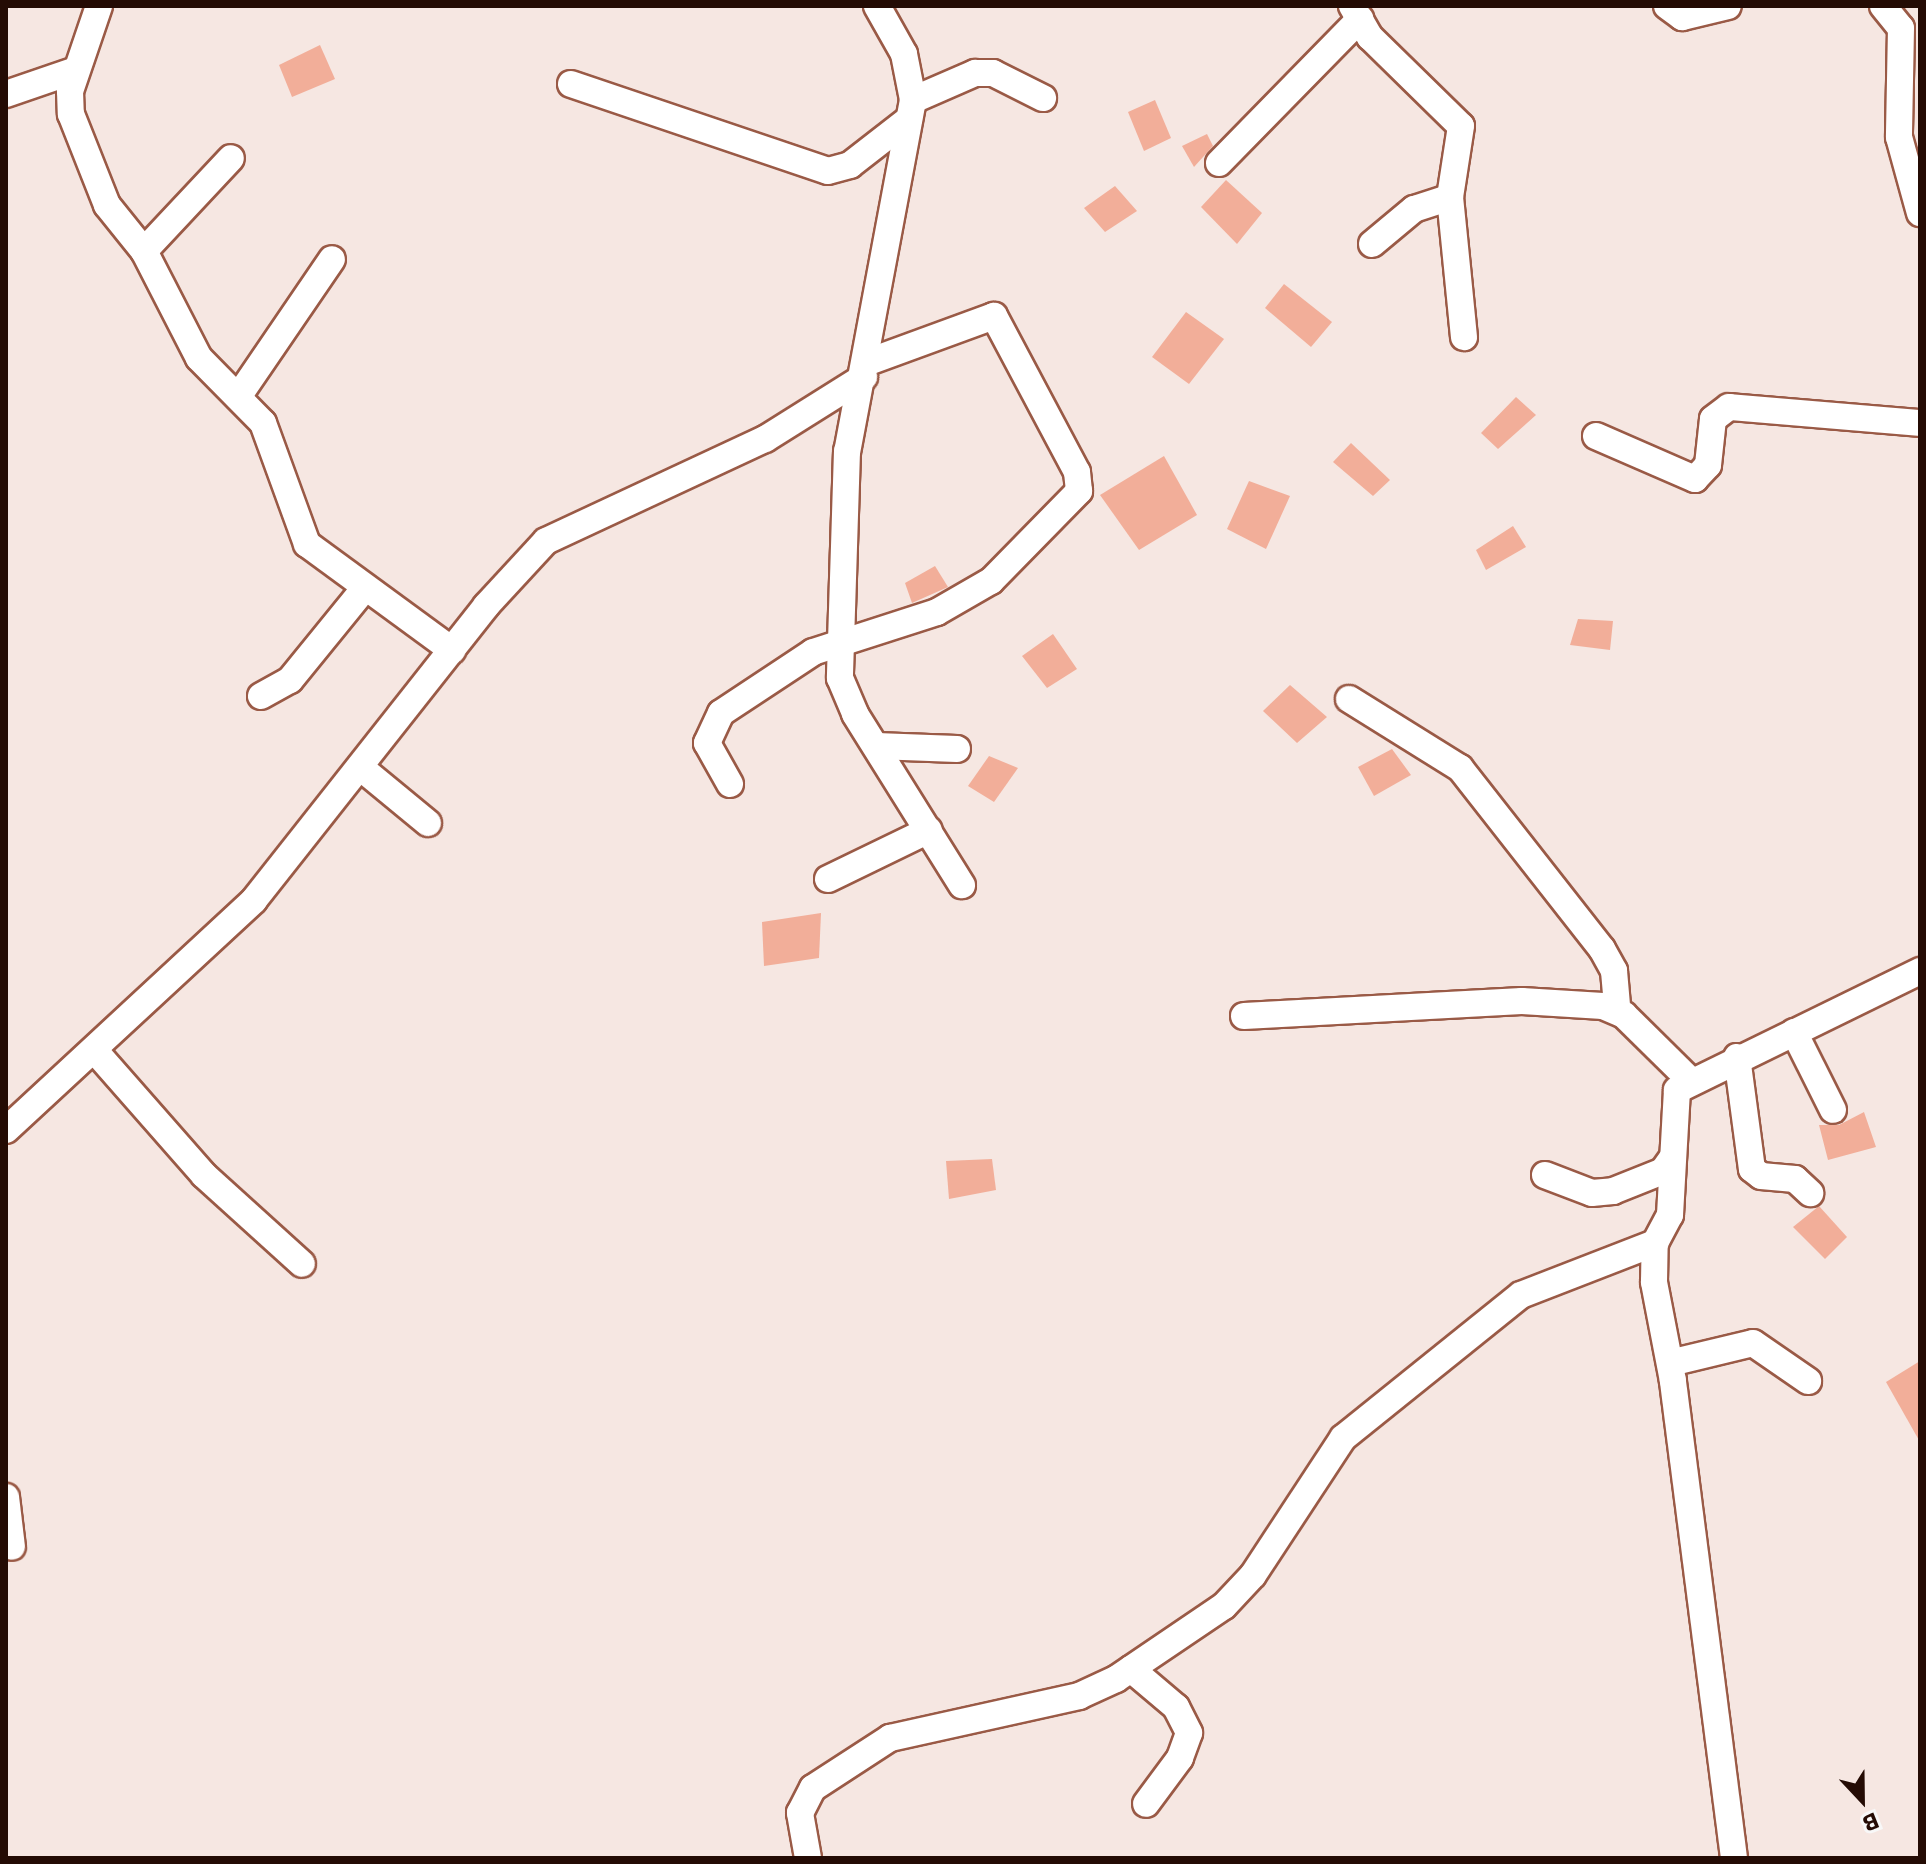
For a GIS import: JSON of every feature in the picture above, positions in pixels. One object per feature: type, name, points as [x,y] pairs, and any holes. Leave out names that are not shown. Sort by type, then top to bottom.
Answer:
[{"type":"street","points":[[99,6],[76,70],[71,114],[96,182],[144,251],[186,340],[240,394],[263,423],[307,544],[364,589],[452,650]]},
{"type":"street","points":[[877,6],[904,54],[911,110],[866,369],[847,451],[837,644],[840,678],[876,746],[962,885]]},
{"type":"street","points":[[1667,6],[1682,17],[1728,6]]},
{"type":"street","points":[[1883,6],[1896,16],[1911,37],[1895,91],[1899,137],[1918,200]]},
{"type":"street","points":[[1219,163],[1356,13],[1422,94],[1458,117],[1461,137],[1450,197],[1464,337]]},
{"type":"street","points":[[6,94],[76,70]]},
{"type":"street","points":[[571,84],[828,171],[850,165],[911,110],[975,73],[993,73],[1043,98]]},
{"type":"street","points":[[144,251],[231,158]]},
{"type":"street","points":[[1372,244],[1414,209],[1450,197]]},
{"type":"street","points":[[240,394],[332,259]]},
{"type":"street","points":[[6,1130],[96,1052],[254,900],[452,650],[546,541],[765,439],[866,369],[994,316],[1077,472],[1079,491],[991,581],[937,612],[837,644],[794,663],[721,713],[707,743],[730,784]]},
{"type":"street","points":[[1596,436],[1695,479],[1708,465],[1713,419],[1729,407],[1920,423]]},
{"type":"street","points":[[261,696],[290,680],[364,589]]},
{"type":"street","points":[[1349,699],[1460,768],[1602,949],[1614,971],[1617,1009]]},
{"type":"street","points":[[876,746],[957,749]]},
{"type":"street","points":[[360,767],[428,823]]},
{"type":"street","points":[[828,879],[929,830]]},
{"type":"street","points":[[1734,1858],[1670,1363],[1654,1282],[1655,1243],[1670,1215],[1677,1090],[1689,1079],[1920,971]]},
{"type":"street","points":[[1244,1016],[1522,1001],[1617,1009],[1689,1079]]},
{"type":"street","points":[[1794,1032],[1833,1110]]},
{"type":"street","points":[[96,1052],[204,1175],[302,1264]]},
{"type":"street","points":[[1737,1057],[1752,1169],[1761,1176],[1795,1179],[1810,1193]]},
{"type":"street","points":[[1545,1175],[1592,1193],[1613,1191],[1663,1171],[1672,1158]]},
{"type":"street","points":[[808,1858],[802,1800],[890,1738],[1079,1696],[1131,1669],[1224,1606],[1253,1575],[1343,1438],[1521,1295],[1655,1243]]},
{"type":"street","points":[[1670,1363],[1753,1343],[1808,1381]]},
{"type":"street","points":[[6,1497],[12,1547]]},
{"type":"street","points":[[1131,1669],[1176,1707],[1189,1733],[1180,1758],[1146,1804]]},
{"type":"building","points":[[320,45],[335,79],[292,97],[279,65]]},
{"type":"building","points":[[1155,100],[1171,138],[1144,151],[1128,112]]},
{"type":"building","points":[[1207,134],[1213,146],[1194,167],[1182,146]]},
{"type":"building","points":[[1226,180],[1262,213],[1237,244],[1201,207]]},
{"type":"building","points":[[1115,186],[1137,211],[1105,232],[1084,208]]},
{"type":"building","points":[[1284,284],[1332,322],[1311,347],[1265,308]]},
{"type":"building","points":[[1186,312],[1224,339],[1189,384],[1152,357]]},
{"type":"building","points":[[1516,397],[1536,415],[1498,449],[1481,433]]},
{"type":"building","points":[[1351,443],[1390,480],[1373,496],[1333,462]]},
{"type":"building","points":[[1164,456],[1197,515],[1139,550],[1100,495]]},
{"type":"building","points":[[1249,481],[1290,496],[1266,549],[1227,529]]},
{"type":"building","points":[[1513,526],[1526,547],[1486,570],[1476,550]]},
{"type":"building","points":[[935,566],[948,587],[912,603],[905,583]]},
{"type":"building","points":[[1578,619],[1613,621],[1610,650],[1570,645]]},
{"type":"building","points":[[1053,634],[1077,669],[1047,688],[1022,656]]},
{"type":"building","points":[[1290,685],[1327,717],[1297,743],[1263,711]]},
{"type":"building","points":[[1392,749],[1411,775],[1374,796],[1358,767]]},
{"type":"building","points":[[989,756],[1018,768],[994,802],[968,786]]},
{"type":"building","points":[[821,913],[819,958],[764,966],[762,922]]},
{"type":"building","points":[[1864,1112],[1876,1147],[1828,1160],[1819,1125],[1839,1125]]},
{"type":"building","points":[[992,1159],[996,1190],[949,1199],[946,1161]]},
{"type":"building","points":[[1819,1206],[1847,1237],[1825,1259],[1793,1227]]},
{"type":"building","points":[[1920,1361],[1920,1442],[1886,1382]]}]
